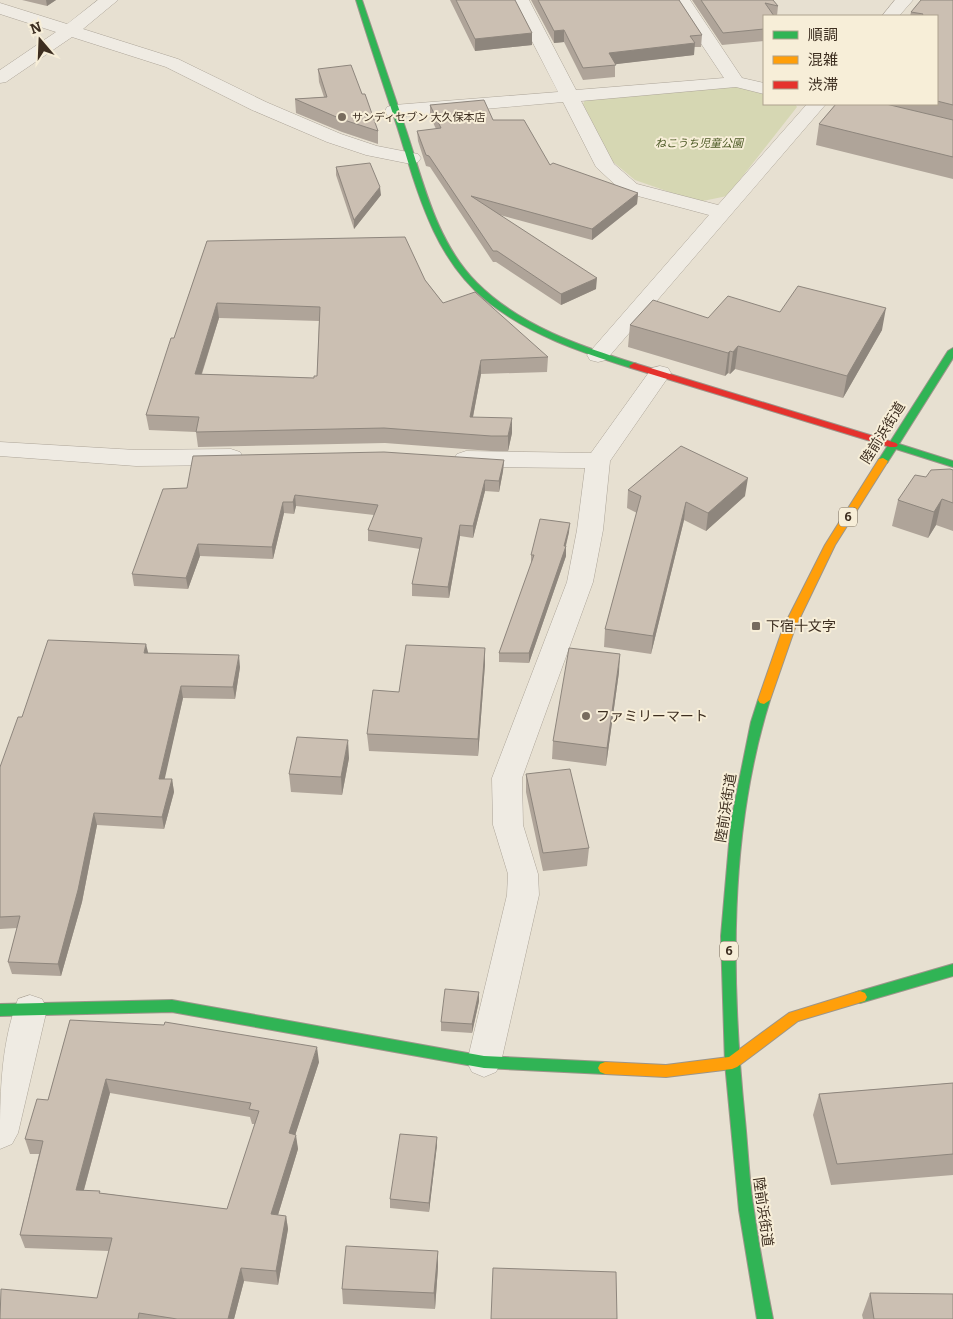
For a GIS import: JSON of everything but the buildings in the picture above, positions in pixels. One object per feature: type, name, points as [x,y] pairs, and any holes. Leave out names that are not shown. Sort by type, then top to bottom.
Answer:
[{"type":"main road","points":[[359,0],[394,111],[431,217],[459,267],[480,290],[508,312],[545,333],[598,355],[953,464]]},
{"type":"main road","name":"陸前浜街道","points":[[766,1319],[746,1210],[732,1063],[728,936],[737,821],[757,722],[789,628],[830,545],[953,351]]},
{"type":"main road","points":[[15,1009],[172,1006],[484,1062],[666,1070],[732,1063],[794,1017],[953,970]]},
{"type":"street","points":[[0,78],[70,30],[109,0]]},
{"type":"street","points":[[520,0],[606,168],[630,188],[722,212]]},
{"type":"street","points":[[681,0],[736,82]]},
{"type":"street","points":[[891,15],[904,0]]},
{"type":"street","points":[[0,8],[172,63],[259,106],[334,138],[373,151],[411,158]]},
{"type":"street","points":[[394,111],[736,82],[763,88]]},
{"type":"street","points":[[598,355],[816,105]]},
{"type":"street","points":[[484,1062],[524,895],[523,874],[508,825],[508,778],[580,582],[590,530],[598,461],[660,373]]},
{"type":"street","points":[[0,449],[136,458],[255,457]]},
{"type":"street","points":[[443,458],[491,461],[598,461]]},
{"type":"street","points":[[0,1133],[15,1009]]},
{"type":"green space","name":"ねこうち児童公園","points":[[744,86],[763,92],[763,105],[796,105],[797,107],[727,196],[698,202],[635,180],[612,161],[583,104],[586,98]]},
{"type":"traffic: fast","points":[[359,0],[430,215],[448,251],[460,268],[473,284],[490,299],[528,324],[591,352],[634,366]]},
{"type":"traffic: fast","points":[[883,461],[953,351]]},
{"type":"traffic: fast","points":[[893,445],[953,464]]},
{"type":"traffic: fast","points":[[764,700],[757,722],[737,821],[728,936],[732,1063],[746,1210],[765,1319]]},
{"type":"traffic: fast","points":[[860,997],[953,970]]},
{"type":"traffic: fast","points":[[0,1010],[172,1006],[484,1062],[605,1068]]},
{"type":"traffic: slow","points":[[764,700],[789,628],[830,545],[883,461]]},
{"type":"traffic: slow","points":[[605,1068],[666,1071],[732,1063],[794,1017],[860,997]]},
{"type":"traffic: jam","points":[[634,366],[893,445]]},
{"type":"place","name":"サンディセブン 大久保本店","points":[[342,117]]},
{"type":"place","name":"下宿十文字","points":[[756,626]]},
{"type":"place","name":"ファミリーマート","points":[[586,716]]}]
